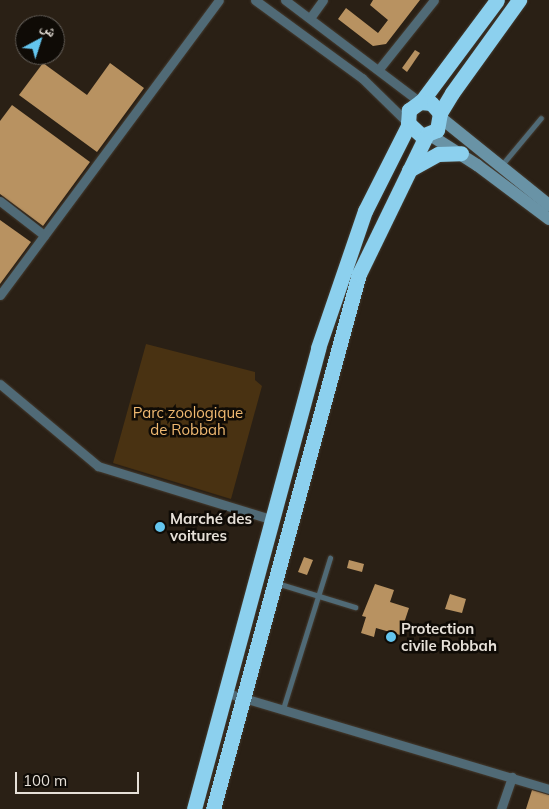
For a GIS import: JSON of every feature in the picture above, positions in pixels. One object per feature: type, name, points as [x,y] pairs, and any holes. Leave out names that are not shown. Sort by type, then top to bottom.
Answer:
[{"type":"highway","points":[[212,809],[234,695],[273,520],[315,357],[354,239],[408,124],[409,110],[421,102],[497,0]]},
{"type":"highway","points":[[194,809],[273,582],[359,274],[408,171],[428,135],[439,126],[441,116],[518,0]]},
{"type":"highway","points":[[421,102],[435,106],[441,116]]},
{"type":"highway","points":[[408,124],[414,132],[428,135]]},
{"type":"highway","points":[[408,171],[427,158],[461,153]]},
{"type":"street","points":[[0,295],[219,0]]},
{"type":"street","points":[[255,0],[362,78],[408,124]]},
{"type":"street","points":[[285,0],[421,102]]},
{"type":"street","points":[[310,18],[323,0]]},
{"type":"street","points":[[379,69],[434,0]]},
{"type":"street","points":[[441,116],[500,167],[549,204]]},
{"type":"street","points":[[428,135],[461,153],[549,219]]},
{"type":"street","points":[[0,201],[44,235]]},
{"type":"street","points":[[0,384],[98,466],[273,520]]},
{"type":"street","points":[[234,695],[549,789]]},
{"type":"street","points":[[501,809],[512,777]]},
{"type":"lane","points":[[500,167],[541,118]]},
{"type":"lane","points":[[283,709],[330,558]]},
{"type":"lane","points":[[273,582],[355,607]]},
{"type":"green space","name":"Parc zoologique de Robbah","points":[[146,344],[255,372],[255,380],[262,386],[231,499],[113,463]]},
{"type":"building","points":[[373,0],[420,0],[386,44],[373,46],[338,19],[346,8],[378,33],[388,20],[370,5]]},
{"type":"building","points":[[415,50],[420,53],[407,72],[402,68]]},
{"type":"building","points":[[110,63],[144,88],[97,152],[19,95],[42,65],[46,65],[87,95]]},
{"type":"building","points":[[12,105],[90,162],[43,226],[0,194],[0,121]]},
{"type":"building","points":[[0,220],[31,242],[0,284]]},
{"type":"building","points":[[304,557],[313,560],[307,575],[298,572]]},
{"type":"building","points":[[349,560],[364,564],[362,572],[347,568]]},
{"type":"building","points":[[375,584],[394,590],[390,602],[409,608],[400,635],[376,628],[374,637],[361,633],[366,617],[362,616]]},
{"type":"building","points":[[450,594],[466,599],[462,613],[445,609]]},
{"type":"building","points":[[532,790],[549,795],[549,809],[526,809]]},
{"type":"place","name":"Marché des voitures","points":[[160,527]]},
{"type":"place","name":"Protection civile Robbah","points":[[391,637]]}]
